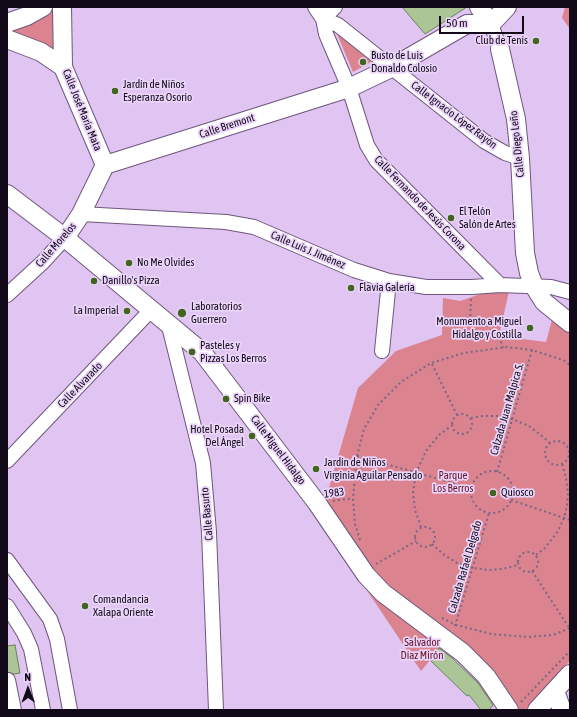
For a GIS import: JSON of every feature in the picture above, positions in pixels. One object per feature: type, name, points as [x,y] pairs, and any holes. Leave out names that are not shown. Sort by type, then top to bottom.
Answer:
[{"type":"main road","points":[[7,23],[27,16],[43,7]]},
{"type":"main road","name":"Calle José María Mata","points":[[62,7],[63,67],[104,165]]},
{"type":"main road","name":"Calle Diego Leño","points":[[478,7],[491,24]]},
{"type":"main road","points":[[491,24],[507,7]]},
{"type":"main road","name":"Calle Bremont","points":[[104,165],[349,88],[391,68],[467,24],[491,24]]},
{"type":"main road","points":[[7,39],[41,52],[63,67]]},
{"type":"main road","name":"Calle Diego Leño","points":[[500,49],[516,120],[520,158],[525,253],[529,273],[534,286],[544,302],[570,323]]},
{"type":"main road","name":"Calle Morelos","points":[[65,238],[81,214],[104,165]]},
{"type":"main road","name":"Calle Miguel Hidalgo","points":[[7,194],[65,238],[168,322],[202,352],[317,503],[366,575],[383,593],[463,653],[486,676],[513,707]]},
{"type":"main road","points":[[537,710],[570,674]]},
{"type":"main road","points":[[555,691],[562,710]]},
{"type":"street","name":"Calle Fernando de Jesús Corona","points":[[316,7],[323,19],[326,34],[349,88],[367,145],[376,160],[500,285]]},
{"type":"street","points":[[323,19],[335,7]]},
{"type":"street","name":"Calle Ignacio López Rayón","points":[[323,19],[338,24],[391,68],[484,140],[505,153],[520,158]]},
{"type":"street","name":"Calle Diego Leño","points":[[491,24],[500,49]]},
{"type":"street","name":"Calle Luis J. Jiménez","points":[[81,214],[226,222],[254,227],[354,270],[389,281],[426,287],[472,287],[500,285],[534,286],[551,287],[570,292]]},
{"type":"street","name":"Calle Morelos","points":[[7,295],[43,262],[65,238]]},
{"type":"street","points":[[382,351],[389,281]]},
{"type":"street","name":"Calle Alvarado","points":[[7,461],[152,309]]},
{"type":"street","name":"Calle Basurto","points":[[168,322],[203,463],[210,532],[216,710]]},
{"type":"street","points":[[7,560],[50,619],[57,639],[70,710]]},
{"type":"street","points":[[7,606],[24,633],[31,649],[43,710]]},
{"type":"street","points":[[8,680],[14,710]]},
{"type":"path","points":[[472,287],[470,322],[480,324],[482,320],[485,326],[491,323],[505,326],[505,334],[501,343],[503,348]]},
{"type":"path","points":[[362,544],[356,524],[353,498],[357,456],[364,428],[378,405],[401,382],[431,363],[464,353],[503,348],[532,350],[563,360],[570,365]]},
{"type":"path","name":"Calzada Juan Malpica S.","points":[[497,472],[532,350]]},
{"type":"path","points":[[431,363],[457,415]]},
{"type":"path","points":[[421,528],[415,510],[413,493],[416,473],[426,451],[439,435],[451,426],[453,419],[457,415],[463,414],[471,418],[498,416],[512,419],[529,426],[550,443]]},
{"type":"path","points":[[451,426],[455,433],[462,435],[466,434],[471,429],[471,418]]},
{"type":"path","points":[[553,441],[560,442],[569,448],[567,458],[562,463],[554,464],[547,461],[545,453],[547,446],[550,443],[553,441]]},
{"type":"path","points":[[357,456],[471,488]]},
{"type":"path","points":[[536,555],[545,548],[558,531],[564,518],[568,492],[562,463]]},
{"type":"path","points":[[490,471],[504,475],[509,480],[513,493],[508,506],[496,512],[489,512],[482,511],[477,507],[471,495],[471,488],[473,482],[483,473],[490,471]]},
{"type":"path","name":"1983","points":[[317,503],[353,498]]},
{"type":"path","points":[[511,500],[570,520]]},
{"type":"path","name":"Calzada Rafael Delgado","points":[[456,625],[489,512]]},
{"type":"path","points":[[427,527],[434,532],[435,538],[432,544],[427,547],[416,541],[416,532],[421,528],[427,527]]},
{"type":"path","points":[[372,566],[416,541]]},
{"type":"path","points":[[432,544],[443,554],[457,563],[473,568],[489,570],[502,569],[518,565]]},
{"type":"path","points":[[529,551],[538,558],[538,564],[532,571],[529,572],[522,570],[518,565],[519,557],[523,553],[529,551]]},
{"type":"path","points":[[439,616],[456,625],[491,634],[528,637],[553,635],[570,628],[532,571]]},
{"type":"path","points":[[513,707],[570,651]]},
{"type":"green space","points":[[54,7],[54,55],[7,31],[33,23]]},
{"type":"green space","points":[[565,7],[570,7],[570,29],[562,18]]},
{"type":"green space","points":[[332,22],[378,58],[353,72]]},
{"type":"green space","name":"Parque Los Berros","points":[[492,290],[509,291],[499,336],[546,342],[553,316],[570,322],[570,660],[550,687],[525,710],[518,710],[476,658],[371,574],[326,498],[358,388],[396,351],[442,335],[443,298],[460,301]]},
{"type":"green space","name":"Salvador Díaz Mirón","points":[[364,586],[441,647],[421,671]]},
{"type":"building","points":[[402,7],[467,7],[425,34]]},
{"type":"building","points":[[15,645],[20,673],[14,674],[7,672],[7,646]]},
{"type":"building","points":[[439,648],[452,658],[478,683],[493,705],[489,710],[481,710],[469,695],[467,696],[430,660]]},
{"type":"place","name":"Club de Tenis","points":[[536,41]]},
{"type":"place","name":"Busto de Luis Donaldo Colosio","points":[[363,62]]},
{"type":"place","name":"Jardín de Niños Esperanza Osorio","points":[[115,91]]},
{"type":"place","name":"El Telón Salón de Artes","points":[[451,218]]},
{"type":"place","name":"No Me Olvides","points":[[129,263]]},
{"type":"place","name":"Danillo's Pizza","points":[[94,281]]},
{"type":"place","name":"Flavia Galería","points":[[351,288]]},
{"type":"place","name":"La Imperial","points":[[127,311]]},
{"type":"place","name":"Laboratorios Guerrero","points":[[182,313]]},
{"type":"place","name":"Monumento a Miguel Hidalgo y Costilla","points":[[530,328]]},
{"type":"place","name":"Pasteles y Pizzas Los Berros","points":[[192,352]]},
{"type":"place","name":"Spin Bike","points":[[226,399]]},
{"type":"place","name":"Hotel Posada Del Ángel","points":[[252,436]]},
{"type":"place","name":"Jardín de Niños Virginia Aguilar Pensado","points":[[316,469]]},
{"type":"place","name":"Quiosco","points":[[493,493]]},
{"type":"place","name":"Comandancia Xalapa Oriente","points":[[85,606]]}]
